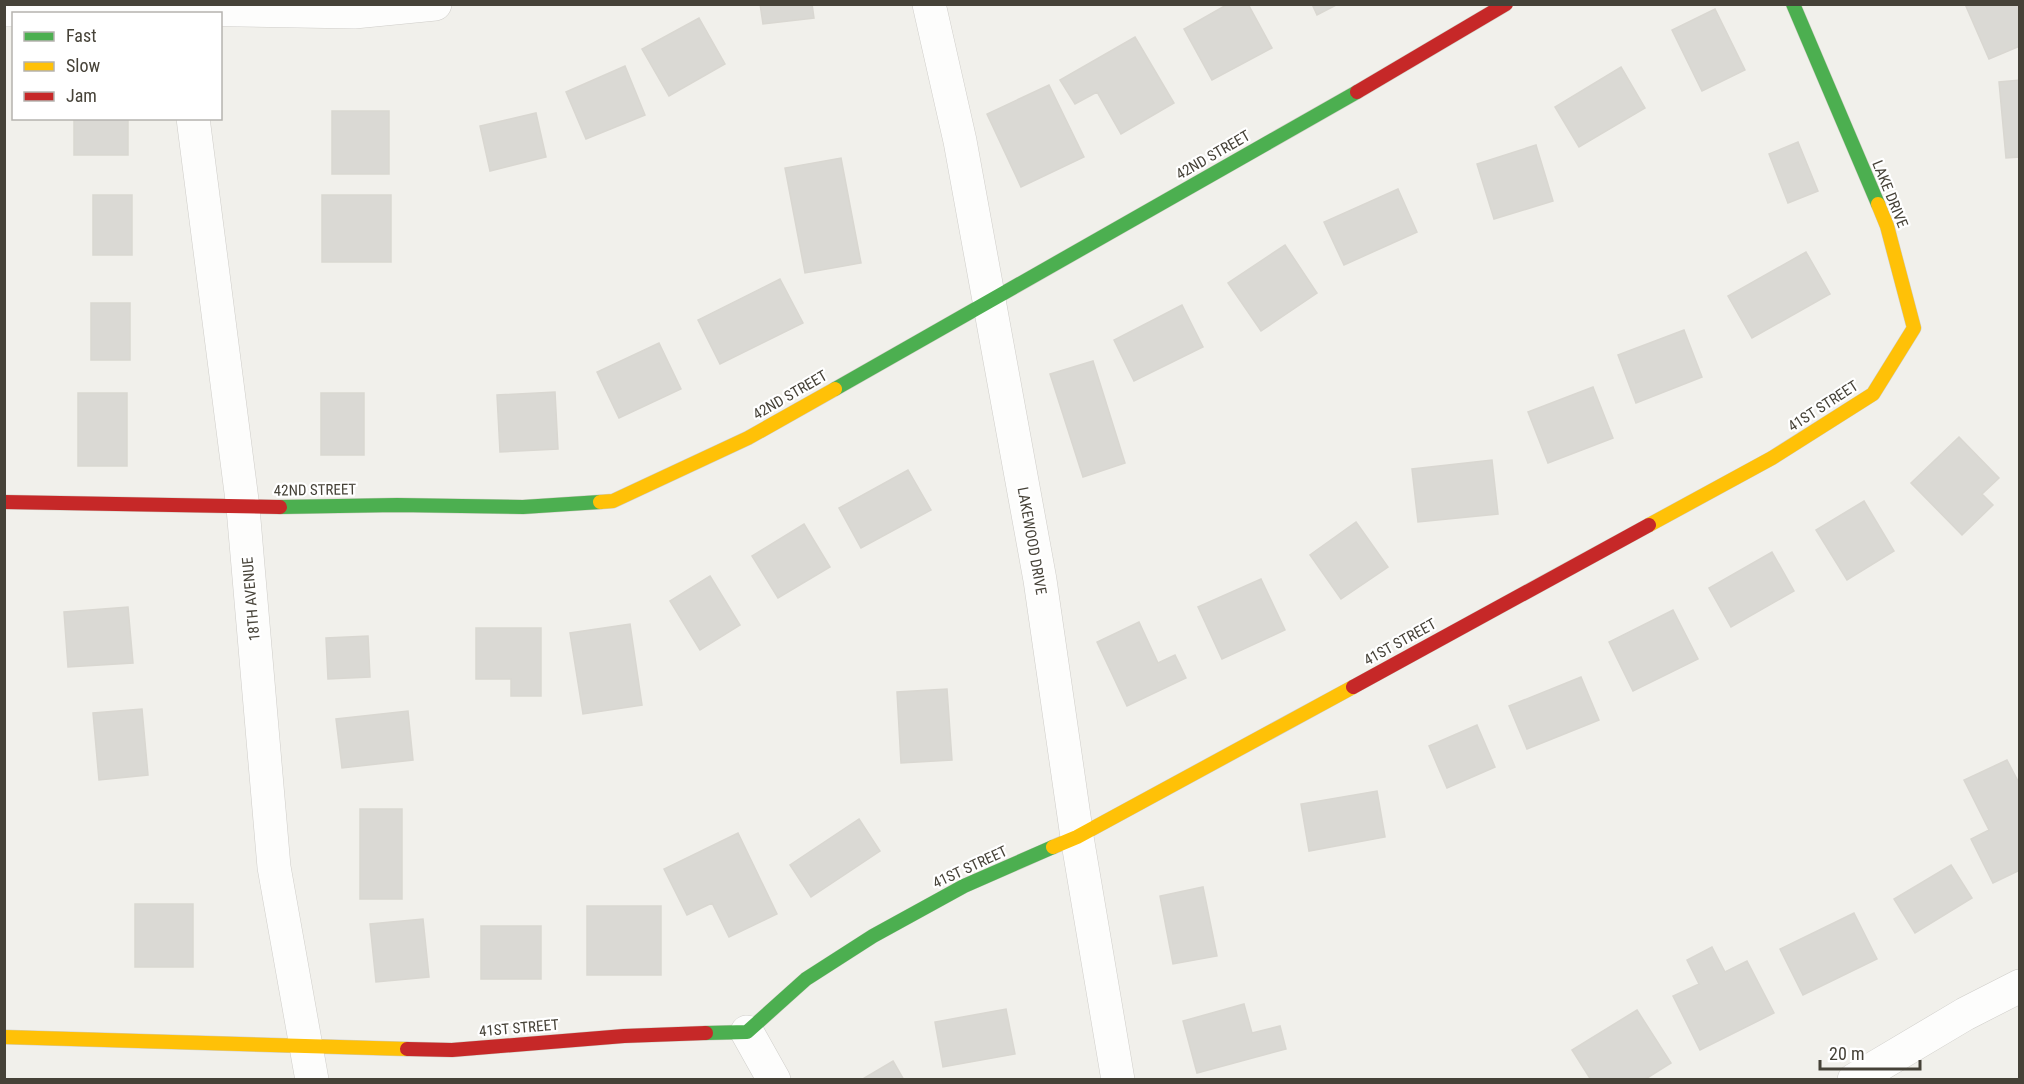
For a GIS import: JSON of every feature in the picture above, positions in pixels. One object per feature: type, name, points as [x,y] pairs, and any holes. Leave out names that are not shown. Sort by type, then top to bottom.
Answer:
[{"type":"street","points":[[4,10],[354,12],[435,4]]},
{"type":"street","name":"LAKEWOOD DRIVE","points":[[929,4],[960,141],[1040,580],[1077,837],[1118,1080]]},
{"type":"street","name":"42ND STREET","points":[[4,502],[243,508],[397,505],[523,507],[613,501],[748,438],[1307,121],[1506,4]]},
{"type":"street","name":"LAKE DRIVE","points":[[1793,4],[1887,225],[1914,328],[1873,394]]},
{"type":"street","name":"18TH AVENUE","points":[[193,120],[243,508],[274,867],[312,1080]]},
{"type":"street","name":"41ST STREET","points":[[4,1037],[452,1050],[624,1036],[747,1032],[806,979],[873,936],[964,886],[1077,837],[1772,458],[1873,394]]},
{"type":"street","points":[[1854,1080],[1965,1014],[2019,986]]},
{"type":"street","points":[[747,1032],[774,1080]]},
{"type":"building","points":[[760,4],[812,4],[814,18],[763,24]]},
{"type":"building","points":[[1228,4],[1248,4],[1272,48],[1212,80],[1184,29]]},
{"type":"building","points":[[1312,4],[1338,4],[1317,15]]},
{"type":"building","points":[[1965,4],[2020,4],[2020,46],[1989,59]]},
{"type":"building","points":[[1715,9],[1745,70],[1702,91],[1672,30]]},
{"type":"building","points":[[699,18],[725,64],[669,96],[642,49]]},
{"type":"building","points":[[1135,37],[1174,103],[1121,134],[1097,92],[1075,104],[1060,80]]},
{"type":"building","points":[[625,66],[645,115],[586,139],[566,92]]},
{"type":"building","points":[[1621,67],[1645,108],[1579,147],[1555,107]]},
{"type":"building","points":[[2020,80],[2020,157],[2006,158],[1999,82]]},
{"type":"building","points":[[1049,85],[1084,157],[1021,187],[987,114]]},
{"type":"building","points":[[332,111],[389,111],[389,174],[332,174]]},
{"type":"building","points":[[536,113],[546,157],[490,171],[480,126]]},
{"type":"building","points":[[74,120],[128,120],[128,155],[74,155]]},
{"type":"building","points":[[1798,142],[1818,191],[1788,203],[1769,154]]},
{"type":"building","points":[[1536,145],[1553,201],[1494,219],[1477,164]]},
{"type":"building","points":[[841,158],[861,263],[805,273],[785,168]]},
{"type":"building","points":[[1398,189],[1417,232],[1344,265],[1324,222]]},
{"type":"building","points":[[93,195],[132,195],[132,255],[93,255]]},
{"type":"building","points":[[322,195],[391,195],[391,262],[322,262]]},
{"type":"building","points":[[1285,245],[1317,293],[1261,331],[1228,283]]},
{"type":"building","points":[[1806,252],[1830,294],[1752,338],[1728,296]]},
{"type":"building","points":[[780,279],[803,323],[720,364],[698,320]]},
{"type":"building","points":[[91,303],[130,303],[130,360],[91,360]]},
{"type":"building","points":[[1182,305],[1203,347],[1134,381],[1114,340]]},
{"type":"building","points":[[1684,330],[1702,377],[1636,403],[1618,355]]},
{"type":"building","points":[[659,343],[681,389],[619,418],[597,372]]},
{"type":"building","points":[[1093,361],[1125,463],[1083,477],[1050,374]]},
{"type":"building","points":[[1593,387],[1613,438],[1548,463],[1528,412]]},
{"type":"building","points":[[555,392],[558,449],[500,452],[497,395]]},
{"type":"building","points":[[78,393],[127,393],[127,466],[78,466]]},
{"type":"building","points":[[321,393],[364,393],[364,455],[321,455]]},
{"type":"building","points":[[1959,437],[1999,478],[1982,494],[1993,505],[1962,535],[1911,483]]},
{"type":"building","points":[[1492,460],[1498,514],[1418,522],[1412,469]]},
{"type":"building","points":[[908,470],[931,510],[861,548],[839,508]]},
{"type":"building","points":[[1864,501],[1894,551],[1847,580],[1816,530]]},
{"type":"building","points":[[1356,522],[1388,567],[1341,599],[1310,555]]},
{"type":"building","points":[[804,524],[830,567],[778,598],[752,556]]},
{"type":"building","points":[[1772,552],[1794,591],[1731,627],[1709,588]]},
{"type":"building","points":[[710,576],[740,625],[700,650],[670,601]]},
{"type":"building","points":[[1261,579],[1285,630],[1222,659],[1198,607]]},
{"type":"building","points":[[128,607],[133,663],[68,667],[64,612]]},
{"type":"building","points":[[1673,610],[1698,659],[1633,691],[1609,642]]},
{"type":"building","points":[[1139,622],[1158,663],[1175,655],[1186,678],[1127,706],[1097,642]]},
{"type":"building","points":[[630,624],[642,705],[583,714],[570,633]]},
{"type":"building","points":[[476,628],[541,628],[541,696],[511,696],[511,679],[476,679]]},
{"type":"building","points":[[368,636],[370,677],[328,679],[326,638]]},
{"type":"building","points":[[1581,677],[1599,720],[1527,749],[1509,706]]},
{"type":"building","points":[[947,689],[952,760],[901,763],[897,692]]},
{"type":"building","points":[[142,709],[148,775],[99,780],[93,713]]},
{"type":"building","points":[[408,711],[413,760],[342,768],[336,719]]},
{"type":"building","points":[[1477,725],[1495,767],[1447,788],[1429,746]]},
{"type":"building","points":[[2007,760],[2020,785],[2020,870],[1993,883],[1971,839],[1989,830],[1964,780]]},
{"type":"building","points":[[1377,791],[1385,837],[1309,851],[1301,804]]},
{"type":"building","points":[[360,809],[402,809],[402,899],[360,899]]},
{"type":"building","points":[[859,819],[880,851],[811,897],[790,865]]},
{"type":"building","points":[[738,833],[777,914],[729,937],[712,903],[687,915],[664,869]]},
{"type":"building","points":[[1951,865],[1972,898],[1915,933],[1894,899]]},
{"type":"building","points":[[1203,887],[1217,956],[1173,964],[1160,896]]},
{"type":"building","points":[[135,904],[193,904],[193,967],[135,967]]},
{"type":"building","points":[[587,906],[661,906],[661,975],[587,975]]},
{"type":"building","points":[[1854,913],[1877,959],[1803,995],[1780,949]]},
{"type":"building","points":[[423,919],[429,977],[376,982],[370,924]]},
{"type":"building","points":[[481,926],[541,926],[541,979],[481,979]]},
{"type":"building","points":[[1712,947],[1725,972],[1747,961],[1774,1013],[1700,1050],[1673,996],[1699,984],[1687,960]]},
{"type":"building","points":[[1244,1004],[1252,1033],[1280,1026],[1286,1049],[1197,1073],[1183,1021]]},
{"type":"building","points":[[1006,1009],[1015,1054],[943,1067],[935,1022]]},
{"type":"building","points":[[1637,1010],[1671,1063],[1644,1080],[1591,1080],[1572,1050]]},
{"type":"building","points":[[893,1061],[904,1080],[861,1080]]},
{"type":"traffic: fast","points":[[1793,4],[1878,204]]},
{"type":"traffic: fast","points":[[835,389],[1357,92]]},
{"type":"traffic: fast","points":[[280,507],[397,505],[523,507],[600,502]]},
{"type":"traffic: fast","points":[[706,1033],[747,1032],[806,979],[873,936],[964,886],[1053,847]]},
{"type":"traffic: slow","points":[[1649,525],[1772,458],[1873,394],[1914,328],[1887,226],[1878,204]]},
{"type":"traffic: slow","points":[[600,502],[613,501],[748,438],[835,389]]},
{"type":"traffic: slow","points":[[1053,847],[1077,837],[1353,687]]},
{"type":"traffic: slow","points":[[4,1037],[407,1049]]},
{"type":"traffic: jam","points":[[1357,92],[1506,4]]},
{"type":"traffic: jam","points":[[4,502],[280,507]]},
{"type":"traffic: jam","points":[[1353,687],[1649,525]]},
{"type":"traffic: jam","points":[[407,1049],[452,1050],[624,1036],[706,1033]]}]
